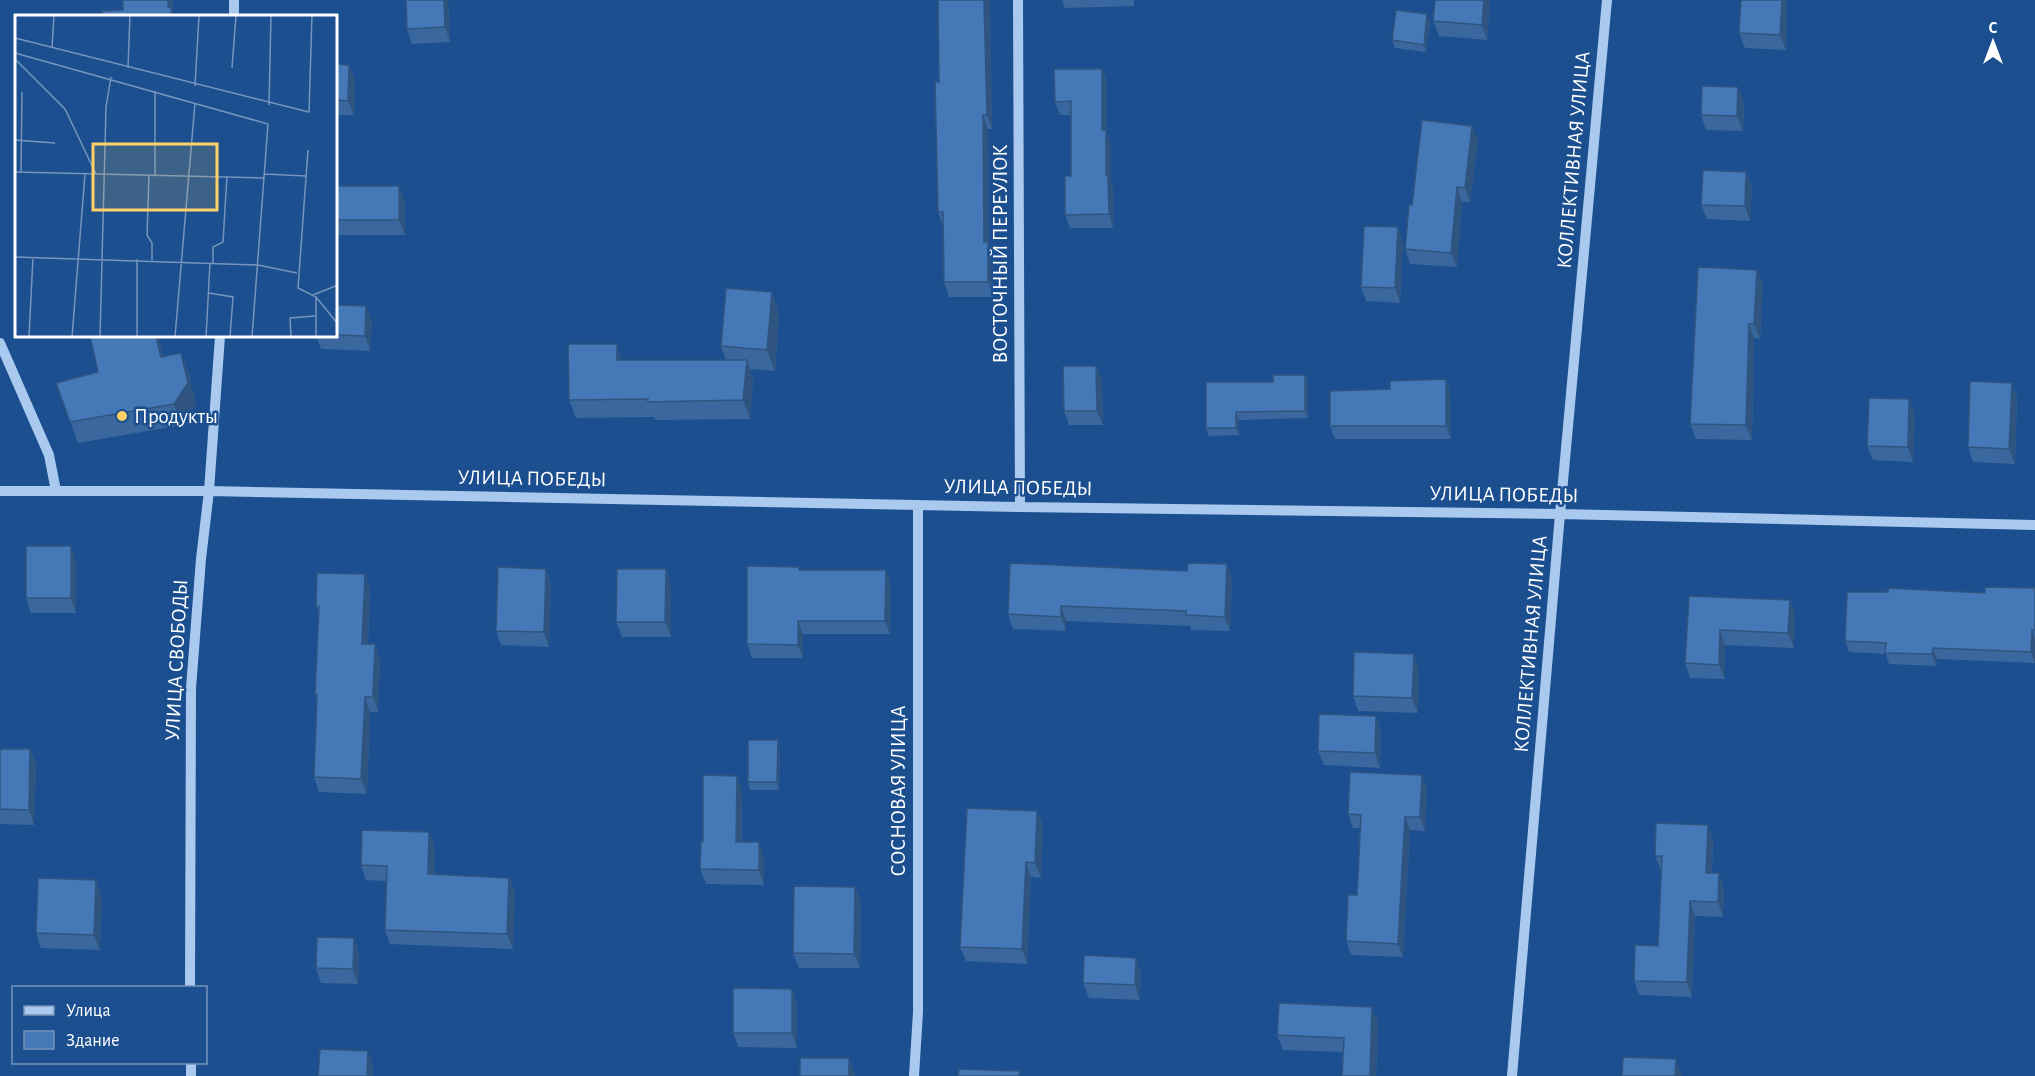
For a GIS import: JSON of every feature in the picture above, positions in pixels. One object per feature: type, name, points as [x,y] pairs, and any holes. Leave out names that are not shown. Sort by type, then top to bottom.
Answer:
[{"type":"street","name":"ВОСТОЧНЫЙ ПЕРЕУЛОК","points":[[1018,0],[1020,507]]},
{"type":"street","name":"КОЛЛЕКТИВНАЯ УЛИЦА","points":[[1512,1076],[1607,0]]},
{"type":"street","name":"УЛИЦА СВОБОДЫ","points":[[190,986],[191,688],[220,338]]},
{"type":"street","points":[[0,343],[49,455],[56,491]]},
{"type":"street","name":"УЛИЦА ПОБЕДЫ","points":[[0,490],[209,491],[918,506],[1560,514],[2035,525]]},
{"type":"street","name":"СОСНОВАЯ УЛИЦА","points":[[914,1076],[918,1012],[918,506]]},
{"type":"building","points":[[123,0],[168,0],[172,15],[102,15],[102,11],[123,10]]},
{"type":"building","points":[[406,0],[444,0],[445,27],[407,29]]},
{"type":"building","points":[[938,0],[984,0],[987,115],[983,115],[984,242],[988,242],[988,282],[944,282],[943,212],[938,212],[935,82],[939,82]]},
{"type":"building","points":[[1435,0],[1484,0],[1482,25],[1433,21]]},
{"type":"building","points":[[1741,0],[1782,0],[1780,35],[1739,33]]},
{"type":"building","points":[[1396,10],[1427,14],[1424,45],[1392,40]]},
{"type":"building","points":[[338,64],[349,65],[348,101],[338,100]]},
{"type":"building","points":[[1054,69],[1102,69],[1102,130],[1106,130],[1109,214],[1065,215],[1065,176],[1071,176],[1071,101],[1055,102]]},
{"type":"building","points":[[1702,86],[1738,87],[1737,116],[1701,115]]},
{"type":"building","points":[[1422,120],[1472,126],[1465,188],[1457,187],[1451,253],[1405,249]]},
{"type":"building","points":[[1703,170],[1746,172],[1745,206],[1701,205]]},
{"type":"building","points":[[338,186],[399,186],[399,220],[338,220]]},
{"type":"building","points":[[1364,226],[1398,227],[1395,288],[1361,287]]},
{"type":"building","points":[[1698,267],[1757,270],[1754,324],[1749,324],[1746,425],[1690,424]]},
{"type":"building","points":[[726,288],[772,292],[767,350],[721,346]]},
{"type":"building","points":[[338,305],[366,306],[365,336],[338,335]]},
{"type":"building","points":[[90,338],[156,338],[161,357],[181,353],[188,383],[174,404],[70,422],[56,383],[98,372]]},
{"type":"building","points":[[568,344],[617,344],[617,360],[747,360],[743,400],[648,402],[648,399],[569,400]]},
{"type":"building","points":[[1063,366],[1096,366],[1097,411],[1064,411]]},
{"type":"building","points":[[1273,375],[1305,375],[1305,411],[1236,412],[1236,428],[1206,428],[1206,382],[1273,382]]},
{"type":"building","points":[[1446,379],[1446,426],[1330,426],[1330,391],[1390,389],[1390,381]]},
{"type":"building","points":[[1970,381],[2012,383],[2009,449],[1968,447]]},
{"type":"building","points":[[1869,398],[1909,399],[1908,447],[1867,446]]},
{"type":"building","points":[[26,546],[71,546],[71,598],[26,598]]},
{"type":"building","points":[[1010,563],[1187,571],[1188,563],[1227,564],[1225,617],[1186,615],[1186,611],[1061,606],[1061,617],[1008,614]]},
{"type":"building","points":[[747,566],[799,567],[799,570],[886,570],[885,621],[798,621],[798,645],[747,644]]},
{"type":"building","points":[[498,567],[546,569],[544,632],[496,631]]},
{"type":"building","points":[[617,569],[666,569],[665,622],[616,622]]},
{"type":"building","points":[[317,573],[365,574],[362,644],[375,644],[373,697],[365,697],[361,779],[314,777],[319,606],[316,606]]},
{"type":"building","points":[[1985,587],[2035,588],[2035,630],[2032,630],[2031,652],[1933,648],[1932,654],[1885,653],[1886,643],[1845,641],[1847,592],[1888,592],[1888,588],[1985,593]]},
{"type":"building","points":[[1689,596],[1790,600],[1788,633],[1720,630],[1719,665],[1685,663]]},
{"type":"building","points":[[1354,652],[1414,654],[1412,698],[1353,696]]},
{"type":"building","points":[[1319,714],[1376,716],[1375,753],[1318,751]]},
{"type":"building","points":[[748,740],[778,740],[777,782],[748,782]]},
{"type":"building","points":[[0,749],[30,749],[29,810],[0,809]]},
{"type":"building","points":[[1350,772],[1422,775],[1420,817],[1405,817],[1398,944],[1346,941],[1348,895],[1357,895],[1361,815],[1348,814]]},
{"type":"building","points":[[703,775],[737,776],[736,842],[759,842],[759,870],[700,869],[701,841],[703,841]]},
{"type":"building","points":[[967,808],[1037,811],[1035,863],[1026,862],[1022,949],[960,947]]},
{"type":"building","points":[[1656,823],[1708,825],[1706,873],[1719,873],[1718,902],[1690,901],[1687,982],[1634,981],[1635,945],[1658,946],[1662,856],[1655,856]]},
{"type":"building","points":[[362,830],[429,832],[428,874],[509,878],[507,934],[385,930],[387,866],[361,865]]},
{"type":"building","points":[[38,878],[96,880],[94,935],[36,933]]},
{"type":"building","points":[[794,886],[855,887],[854,954],[793,953]]},
{"type":"building","points":[[317,937],[354,938],[353,969],[316,968]]},
{"type":"building","points":[[1084,955],[1136,958],[1135,985],[1083,983]]},
{"type":"building","points":[[733,988],[792,989],[792,1033],[733,1033]]},
{"type":"building","points":[[1279,1003],[1372,1007],[1370,1076],[1342,1076],[1344,1038],[1277,1035]]},
{"type":"building","points":[[320,1049],[368,1051],[367,1076],[318,1076]]},
{"type":"building","points":[[1623,1057],[1676,1059],[1675,1076],[1622,1076]]},
{"type":"building","points":[[800,1058],[849,1058],[849,1076],[800,1076]]},
{"type":"building","points":[[959,1069],[1020,1071],[1019,1076],[958,1076]]},
{"type":"place","name":"Продукты","points":[[122,416]]}]
